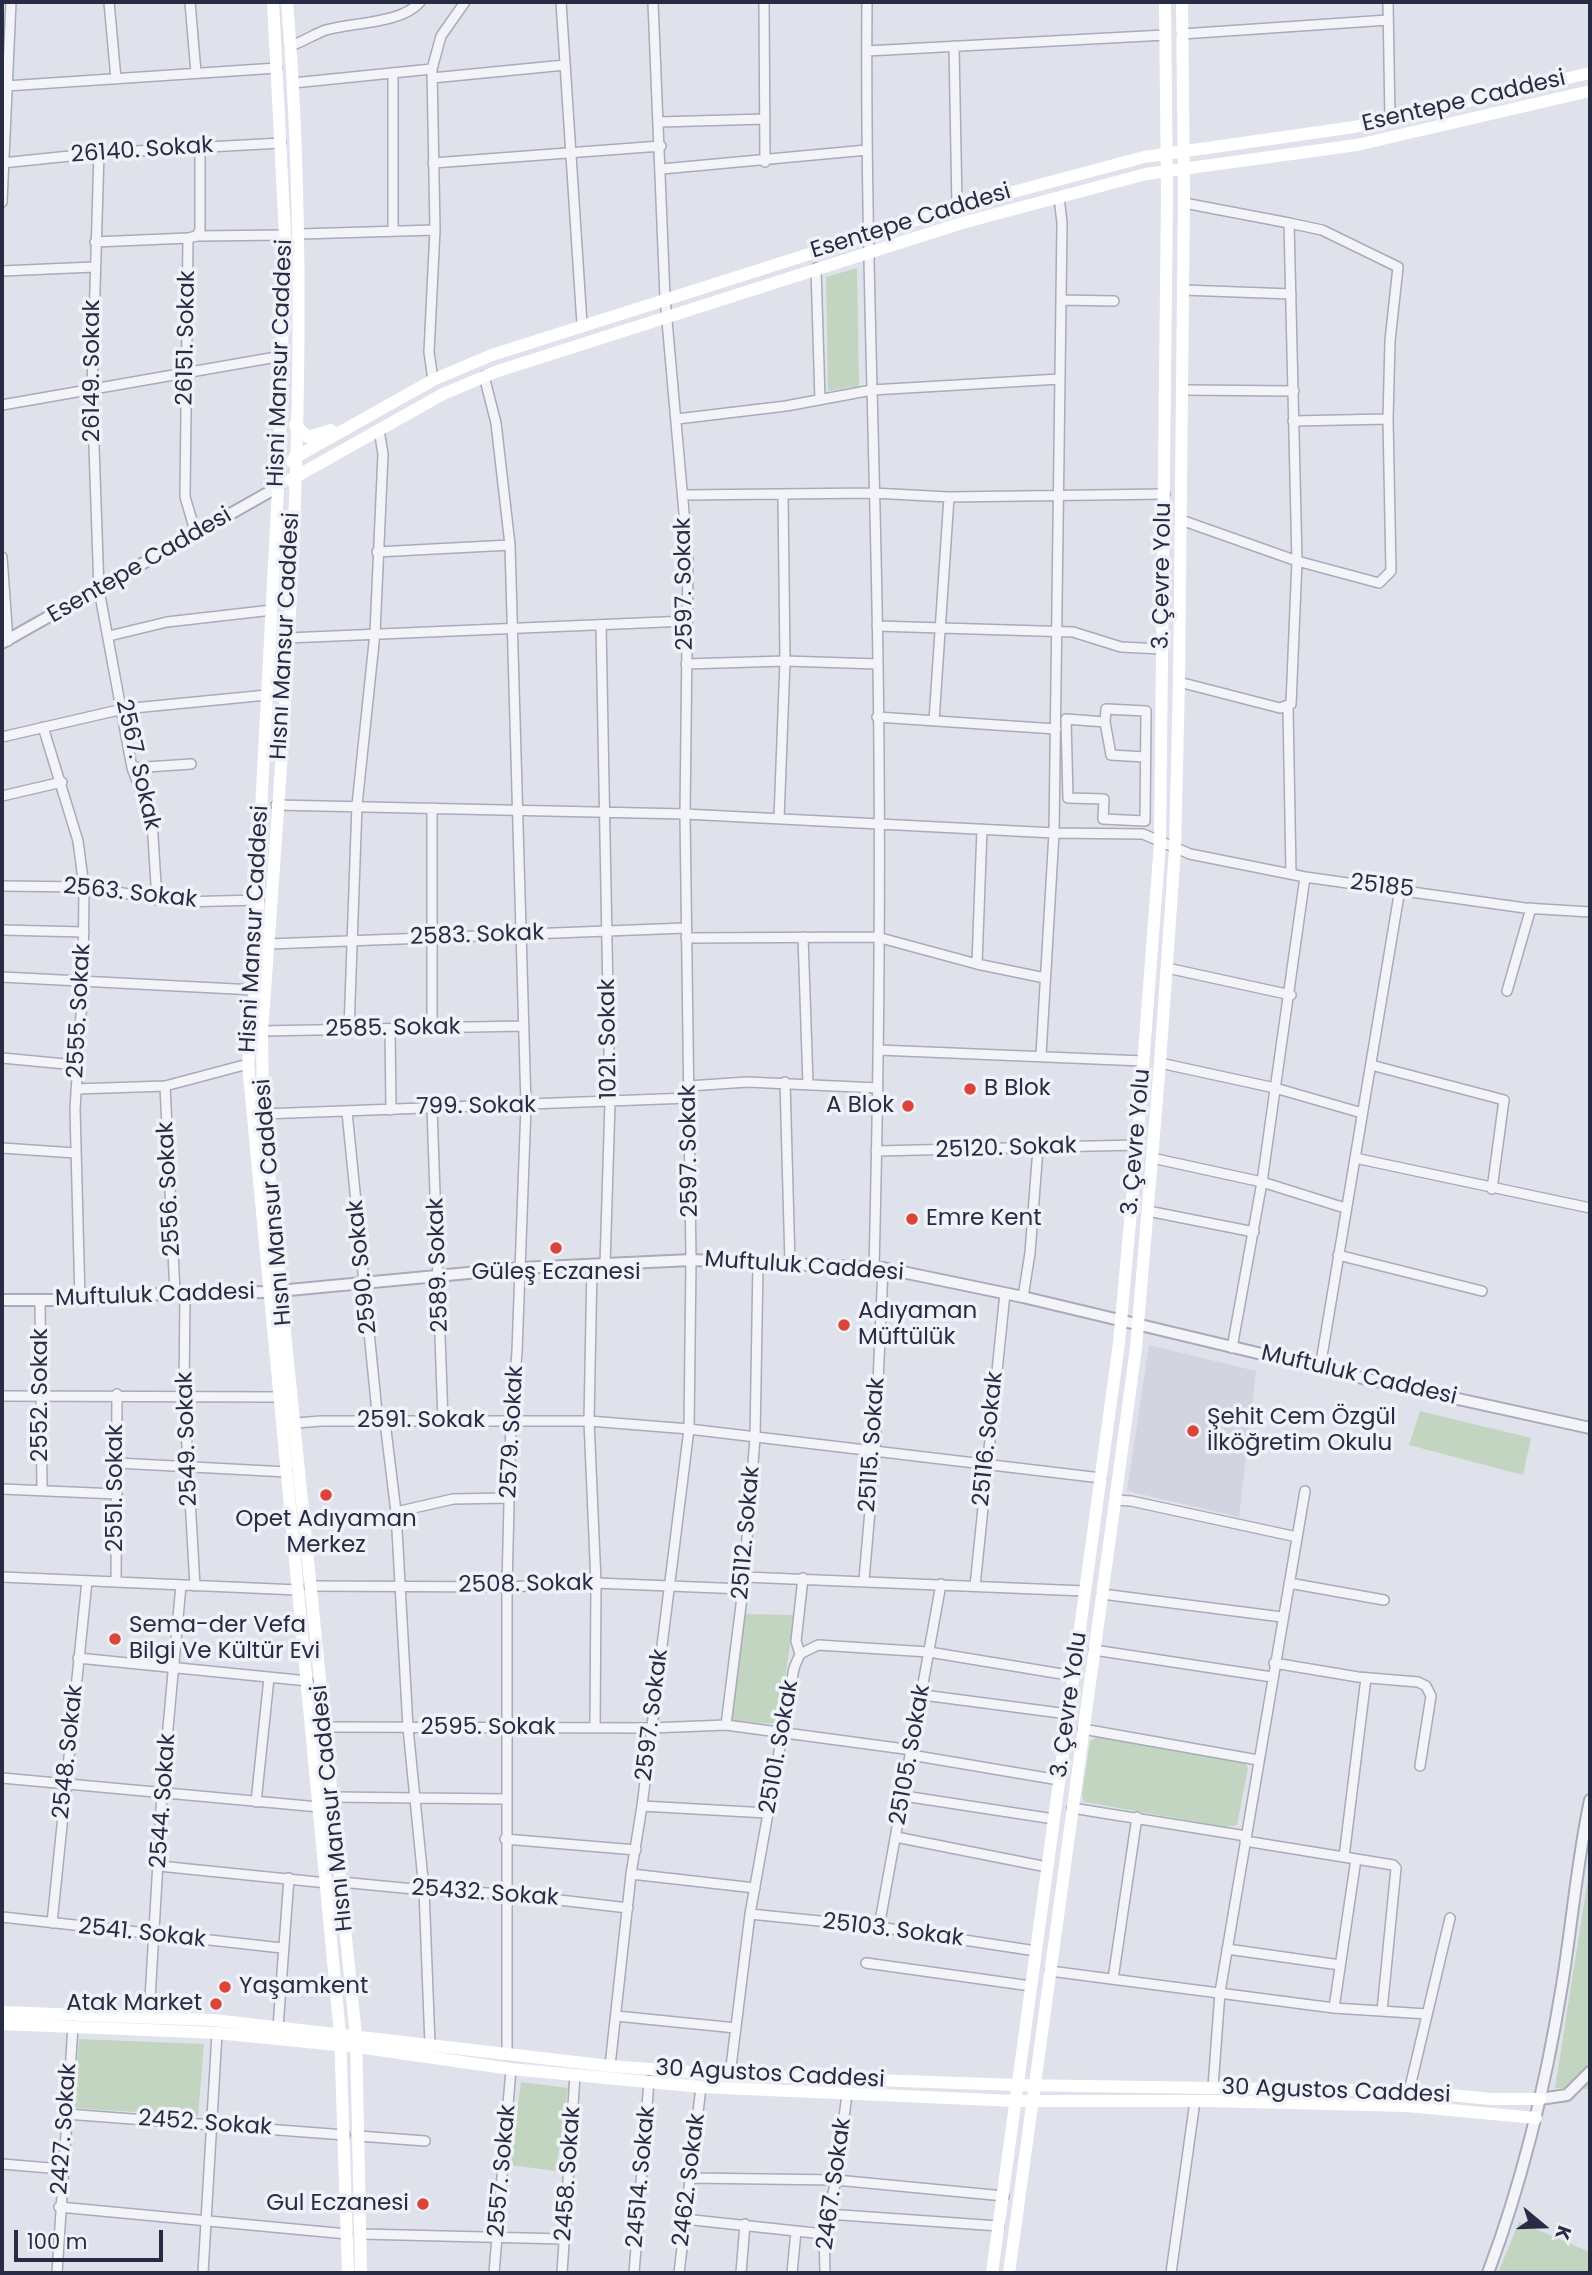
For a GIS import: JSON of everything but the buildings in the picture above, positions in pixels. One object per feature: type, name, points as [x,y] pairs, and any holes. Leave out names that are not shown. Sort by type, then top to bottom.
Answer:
[{"type":"main road","name":"Hisni Mansur Caddesi","points":[[273,2],[285,235],[278,487],[255,990],[248,1064],[274,1291],[279,1397],[287,1472],[304,1588],[318,1807],[334,1882],[348,2273]]},
{"type":"main road","name":"Hısnı Mansur Caddesi","points":[[287,2],[300,234],[287,638],[262,1031],[263,1115],[274,1291],[296,1423],[304,1588],[325,1727],[332,1797],[334,1882],[356,2041],[361,2273]]},
{"type":"main road","name":"3. Çevre Yolu","points":[[992,2273],[1101,1478],[1121,1322],[1137,1145],[1160,843],[1167,172],[1165,2]]},
{"type":"main road","name":"3. Çevre Yolu","points":[[1009,2273],[1138,1326],[1160,1063],[1175,849],[1179,682],[1184,290],[1182,2]]},
{"type":"main road","name":"Esentepe Caddesi","points":[[294,457],[433,380],[506,349],[957,207],[1143,157],[1390,120],[1590,73]]},
{"type":"main road","name":"Esentepe Caddesi","points":[[278,487],[443,394],[484,376],[868,252],[1059,197],[1167,172],[1357,145],[1590,91]]},
{"type":"main road","points":[[295,425],[302,434],[312,437],[362,420]]},
{"type":"main road","points":[[278,487],[294,457]]},
{"type":"main road","name":"30 Agustos Caddesi","points":[[2,2012],[149,2016],[278,2027],[340,2040]]},
{"type":"main road","name":"30 Agustos Caddesi","points":[[2,2025],[73,2026],[430,2045],[610,2066],[730,2075],[1017,2085],[1409,2091],[1491,2099],[1540,2099]]},
{"type":"main road","name":"30 Agustos Caddesi","points":[[356,2041],[511,2069],[701,2087],[1015,2101],[1195,2101],[1407,2106],[1536,2118]]},
{"type":"street","points":[[2,202],[4,100],[11,2]]},
{"type":"street","points":[[109,2],[116,79]]},
{"type":"street","points":[[190,2],[196,73]]},
{"type":"street","points":[[290,46],[326,30],[358,26],[412,11],[420,2]]},
{"type":"street","points":[[433,380],[429,352],[435,230],[432,73],[441,36],[466,2]]},
{"type":"street","points":[[561,2],[582,324]]},
{"type":"street","name":"2597. Sokak","points":[[610,2066],[631,1874],[642,1806],[689,1429],[691,1260],[685,814],[688,558],[665,298],[662,169],[653,2]]},
{"type":"street","points":[[765,2],[765,162]]},
{"type":"street","name":"25115. Sokak","points":[[864,1580],[875,1452],[879,1050],[878,664],[868,252],[867,2]]},
{"type":"street","points":[[1388,2],[1390,120]]},
{"type":"street","points":[[1182,34],[1388,20]]},
{"type":"street","points":[[867,51],[1165,35]]},
{"type":"street","points":[[954,46],[957,207]]},
{"type":"street","points":[[293,83],[393,73],[565,65]]},
{"type":"street","points":[[6,86],[277,68]]},
{"type":"street","points":[[393,73],[393,231]]},
{"type":"street","points":[[659,122],[765,119]]},
{"type":"street","name":"26140. Sokak","points":[[3,163],[99,153],[281,143]]},
{"type":"street","points":[[433,163],[661,146]]},
{"type":"street","name":"26151. Sokak","points":[[196,534],[184,497],[192,237],[200,229],[200,147]]},
{"type":"street","points":[[662,169],[765,162],[867,150]]},
{"type":"street","name":"26149. Sokak","points":[[99,153],[92,388],[99,590]]},
{"type":"street","points":[[1041,1055],[1054,833],[1060,493],[1062,223],[1059,197]]},
{"type":"street","points":[[1181,520],[1297,561],[1379,583],[1391,571],[1388,419],[1390,341],[1398,267],[1330,233],[1184,203]]},
{"type":"street","points":[[1289,223],[1297,561],[1293,700],[1288,707],[1291,874]]},
{"type":"street","points":[[300,234],[435,230]]},
{"type":"street","points":[[95,242],[285,235]]},
{"type":"street","points":[[2,271],[94,267]]},
{"type":"street","points":[[816,268],[820,400]]},
{"type":"street","points":[[1184,290],[1291,293]]},
{"type":"street","points":[[1061,300],[1114,301]]},
{"type":"street","points":[[2,405],[282,356]]},
{"type":"street","name":"2579. Sokak","points":[[484,376],[496,423],[510,545],[526,1107],[521,1269],[511,1421],[507,1587],[507,2054]]},
{"type":"street","points":[[677,419],[820,400],[872,390],[1060,379]]},
{"type":"street","points":[[1183,390],[1294,391]]},
{"type":"street","points":[[1293,421],[1388,419]]},
{"type":"street","points":[[349,1030],[358,805],[375,634],[383,454],[379,430]]},
{"type":"street","name":"Esentepe Caddesi","points":[[5,642],[278,487]]},
{"type":"street","points":[[684,495],[873,494],[949,497],[1060,493],[1165,494]]},
{"type":"street","points":[[779,819],[785,661],[783,495]]},
{"type":"street","points":[[934,721],[949,497]]},
{"type":"street","points":[[377,552],[510,545]]},
{"type":"street","points":[[2,556],[5,642]]},
{"type":"street","name":"2567. Sokak","points":[[99,590],[132,768],[152,821],[157,900]]},
{"type":"street","points":[[109,636],[167,622],[272,610]]},
{"type":"street","points":[[287,638],[687,621]]},
{"type":"street","name":"1021. Sokak","points":[[601,625],[607,813],[610,1102],[606,1265]]},
{"type":"street","points":[[877,625],[1057,631],[1082,634],[1121,647],[1162,649]]},
{"type":"street","points":[[686,664],[785,661],[878,664]]},
{"type":"street","points":[[1179,682],[1280,708],[1288,707]]},
{"type":"street","points":[[2,737],[123,709],[267,695]]},
{"type":"street","points":[[1105,722],[1066,719],[1068,798],[1104,799],[1103,819],[1145,821],[1146,711],[1106,709],[1105,722],[1111,755],[1145,757]]},
{"type":"street","points":[[877,717],[1056,729]]},
{"type":"street","name":"2555. Sokak","points":[[43,727],[78,841],[84,887],[83,983],[76,1065],[75,1153],[80,1300]]},
{"type":"street","points":[[132,768],[191,764]]},
{"type":"street","points":[[1055,772],[1066,772]]},
{"type":"street","points":[[2,796],[62,782]]},
{"type":"street","name":"25185","points":[[276,805],[685,814],[1054,833],[1143,834],[1175,849],[1306,877],[1531,908],[1590,912]]},
{"type":"street","points":[[432,807],[432,1028]]},
{"type":"street","points":[[976,964],[982,829]]},
{"type":"street","points":[[1232,1348],[1262,1182],[1306,877]]},
{"type":"street","name":"2563. Sokak","points":[[2,886],[84,887],[157,900],[259,900]]},
{"type":"street","points":[[1320,1368],[1400,889]]},
{"type":"street","points":[[1507,991],[1531,908]]},
{"type":"street","name":"2583. Sokak","points":[[269,944],[522,937],[608,929],[803,937],[877,937],[976,964],[1045,978]]},
{"type":"street","points":[[2,930],[84,932]]},
{"type":"street","points":[[803,937],[808,1084]]},
{"type":"street","points":[[1167,968],[1291,995]]},
{"type":"street","points":[[2,977],[255,990]]},
{"type":"street","name":"2585. Sokak","points":[[262,1031],[524,1026]]},
{"type":"street","points":[[390,1029],[391,1110]]},
{"type":"street","points":[[879,1050],[1143,1061]]},
{"type":"street","points":[[2,1058],[76,1065]]},
{"type":"street","points":[[1160,1063],[1275,1088],[1363,1113]]},
{"type":"street","points":[[76,1088],[165,1086],[248,1064]]},
{"type":"street","points":[[1371,1065],[1504,1100],[1492,1189]]},
{"type":"street","points":[[785,1082],[790,1263]]},
{"type":"street","points":[[689,1086],[785,1082],[878,1088]]},
{"type":"street","name":"2556. Sokak","points":[[165,1086],[180,1293]]},
{"type":"street","name":"799. Sokak","points":[[263,1115],[526,1107],[689,1098]]},
{"type":"street","name":"2589. Sokak","points":[[432,1108],[440,1275],[443,1421]]},
{"type":"street","name":"2590. Sokak","points":[[347,1112],[364,1281],[396,1512],[408,1728],[424,1891],[430,2045]]},
{"type":"street","name":"25120. Sokak","points":[[876,1151],[1137,1145]]},
{"type":"street","points":[[2,1148],[75,1153]]},
{"type":"street","points":[[1023,1297],[1030,1254],[1038,1148]]},
{"type":"street","points":[[1152,1158],[1262,1182],[1345,1208]]},
{"type":"street","points":[[1355,1158],[1590,1209]]},
{"type":"street","points":[[1148,1210],[1254,1232]]},
{"type":"street","points":[[1338,1255],[1482,1291]]},
{"type":"street","name":"Muftuluk Caddesi","points":[[2,1300],[80,1300],[180,1293],[274,1291],[440,1275],[691,1260],[878,1268],[1023,1297],[1232,1348],[1590,1428]]},
{"type":"street","name":"25112. Sokak","points":[[726,1725],[743,1589],[755,1438],[758,1264]]},
{"type":"street","points":[[592,1266],[589,1421],[596,1583],[595,1728]]},
{"type":"street","name":"2549. Sokak","points":[[180,1293],[195,1586]]},
{"type":"street","name":"25116. Sokak","points":[[975,1586],[985,1465],[1005,1293]]},
{"type":"street","name":"2552. Sokak","points":[[40,1300],[42,1490]]},
{"type":"street","name":"2551. Sokak","points":[[116,1582],[117,1394]]},
{"type":"street","points":[[2,1396],[184,1394],[279,1397]]},
{"type":"street","name":"2591. Sokak","points":[[296,1423],[321,1420],[589,1421],[689,1429],[1101,1478]]},
{"type":"street","points":[[117,1463],[287,1472]]},
{"type":"street","points":[[2,1489],[117,1494]]},
{"type":"street","points":[[1213,2087],[1220,1992],[1305,1491]]},
{"type":"street","points":[[396,1512],[453,1499],[509,1498]]},
{"type":"street","points":[[1115,1500],[1132,1501],[1297,1537]]},
{"type":"street","name":"2508. Sokak","points":[[2,1577],[304,1588],[507,1587],[596,1583],[743,1589]]},
{"type":"street","points":[[744,1577],[1085,1591]]},
{"type":"street","points":[[800,1654],[796,1642],[803,1578]]},
{"type":"street","name":"2548. Sokak","points":[[52,1923],[87,1581]]},
{"type":"street","points":[[1289,1583],[1384,1600]]},
{"type":"street","name":"25105. Sokak","points":[[879,1927],[941,1584]]},
{"type":"street","name":"2544. Sokak","points":[[149,2016],[162,1794],[176,1668],[181,1585]]},
{"type":"street","points":[[1102,1594],[1282,1617]]},
{"type":"street","name":"25101. Sokak","points":[[730,2075],[750,1914],[794,1668],[800,1654],[818,1645],[929,1651],[1074,1676]]},
{"type":"street","points":[[1094,1650],[1272,1677]]},
{"type":"street","points":[[78,1657],[308,1681]]},
{"type":"street","points":[[1274,1663],[1366,1678],[1418,1682],[1426,1686],[1431,1696],[1420,1766]]},
{"type":"street","points":[[256,1802],[269,1678]]},
{"type":"street","points":[[1344,1857],[1366,1678]]},
{"type":"street","points":[[923,1695],[1068,1714]]},
{"type":"street","points":[[651,1728],[726,1725],[784,1732],[1059,1780]]},
{"type":"street","name":"2595. Sokak","points":[[325,1727],[651,1728]]},
{"type":"street","points":[[1083,1729],[1258,1760]]},
{"type":"street","points":[[2,1778],[64,1786],[318,1807]]},
{"type":"street","points":[[904,1796],[1054,1819]]},
{"type":"street","points":[[332,1797],[506,1799]]},
{"type":"street","points":[[1488,2273],[1506,2229],[1536,2118],[1562,1987],[1590,1800]]},
{"type":"street","points":[[642,1806],[767,1813]]},
{"type":"street","points":[[1072,1808],[1138,1817],[1396,1868],[1382,2011]]},
{"type":"street","points":[[1113,1979],[1138,1817]]},
{"type":"street","points":[[896,1837],[1047,1867]]},
{"type":"street","points":[[506,1839],[636,1850]]},
{"type":"street","points":[[1334,2008],[1356,1859]]},
{"type":"street","name":"25432. Sokak","points":[[159,1866],[424,1891],[508,1894],[628,1908]]},
{"type":"street","points":[[631,1874],[755,1888]]},
{"type":"street","points":[[278,2027],[289,1878]]},
{"type":"street","name":"25103. Sokak","points":[[750,1914],[879,1927],[1036,1951]]},
{"type":"street","name":"2541. Sokak","points":[[2,1917],[282,1948]]},
{"type":"street","points":[[1409,2091],[1450,1917]]},
{"type":"street","points":[[1227,1949],[1340,1965]]},
{"type":"street","points":[[866,1963],[1031,1986]]},
{"type":"street","points":[[1050,1971],[1334,2008],[1427,2014]]},
{"type":"street","points":[[616,2016],[736,2028]]},
{"type":"street","name":"2427. Sokak","points":[[57,2273],[73,2026]]},
{"type":"street","points":[[203,2273],[218,2033]]},
{"type":"street","name":"2557. Sokak","points":[[494,2273],[511,2069]]},
{"type":"street","points":[[1540,2099],[1567,2095],[1590,2072]]},
{"type":"street","name":"2458. Sokak","points":[[562,2273],[575,2075]]},
{"type":"street","name":"24514. Sokak","points":[[634,2273],[649,2081]]},
{"type":"street","name":"2462. Sokak","points":[[679,2273],[701,2087]]},
{"type":"street","name":"2467. Sokak","points":[[825,2273],[824,2234],[836,2180],[847,2094]]},
{"type":"street","points":[[1171,2273],[1195,2101]]},
{"type":"street","name":"2452. Sokak","points":[[66,2114],[345,2135]]},
{"type":"street","points":[[359,2136],[425,2141]]},
{"type":"street","points":[[2,2164],[62,2169]]},
{"type":"street","points":[[691,2178],[836,2180],[1003,2196]]},
{"type":"street","points":[[60,2207],[347,2234]]},
{"type":"street","points":[[827,2214],[999,2226]]},
{"type":"street","points":[[684,2219],[824,2234]]},
{"type":"street","points":[[741,2273],[745,2224]]},
{"type":"street","points":[[792,2273],[796,2231]]},
{"type":"street","points":[[361,2234],[564,2239]]},
{"type":"shaded area","name":"Şehit Cem Özgül İlköğretim Okulu","points":[[1149,1345],[1256,1371],[1239,1517],[1127,1491]]},
{"type":"green space","points":[[857,268],[859,386],[828,391],[826,277]]},
{"type":"green space","points":[[1420,1411],[1531,1438],[1523,1475],[1409,1445]]},
{"type":"green space","points":[[744,1614],[794,1615],[779,1724],[729,1721]]},
{"type":"green space","points":[[1097,1737],[1243,1761],[1248,1768],[1237,1825],[1226,1827],[1084,1802],[1082,1796],[1090,1741]]},
{"type":"green space","points":[[1590,1866],[1590,2089],[1555,2088]]},
{"type":"green space","points":[[79,2039],[204,2044],[198,2116],[74,2108]]},
{"type":"green space","points":[[521,2082],[568,2088],[556,2171],[510,2165]]},
{"type":"green space","points":[[1519,2222],[1590,2252],[1590,2273],[1498,2273]]},
{"type":"place","name":"B Blok","points":[[970,1089]]},
{"type":"place","name":"A Blok","points":[[908,1106]]},
{"type":"place","name":"Emre Kent","points":[[912,1219]]},
{"type":"place","name":"Güleş Eczanesi","points":[[556,1248]]},
{"type":"place","name":"Adıyaman Müftülük","points":[[844,1325]]},
{"type":"place","name":"Şehit Cem Özgül İlköğretim Okulu","points":[[1193,1431]]},
{"type":"place","name":"Opet Adıyaman Merkez","points":[[326,1495]]},
{"type":"place","name":"Sema-der Vefa Bilgi Ve Kültür Evi","points":[[115,1639]]},
{"type":"place","name":"Yaşamkent","points":[[225,1987]]},
{"type":"place","name":"Atak Market","points":[[216,2004]]},
{"type":"place","name":"Gul Eczanesi","points":[[423,2204]]}]
